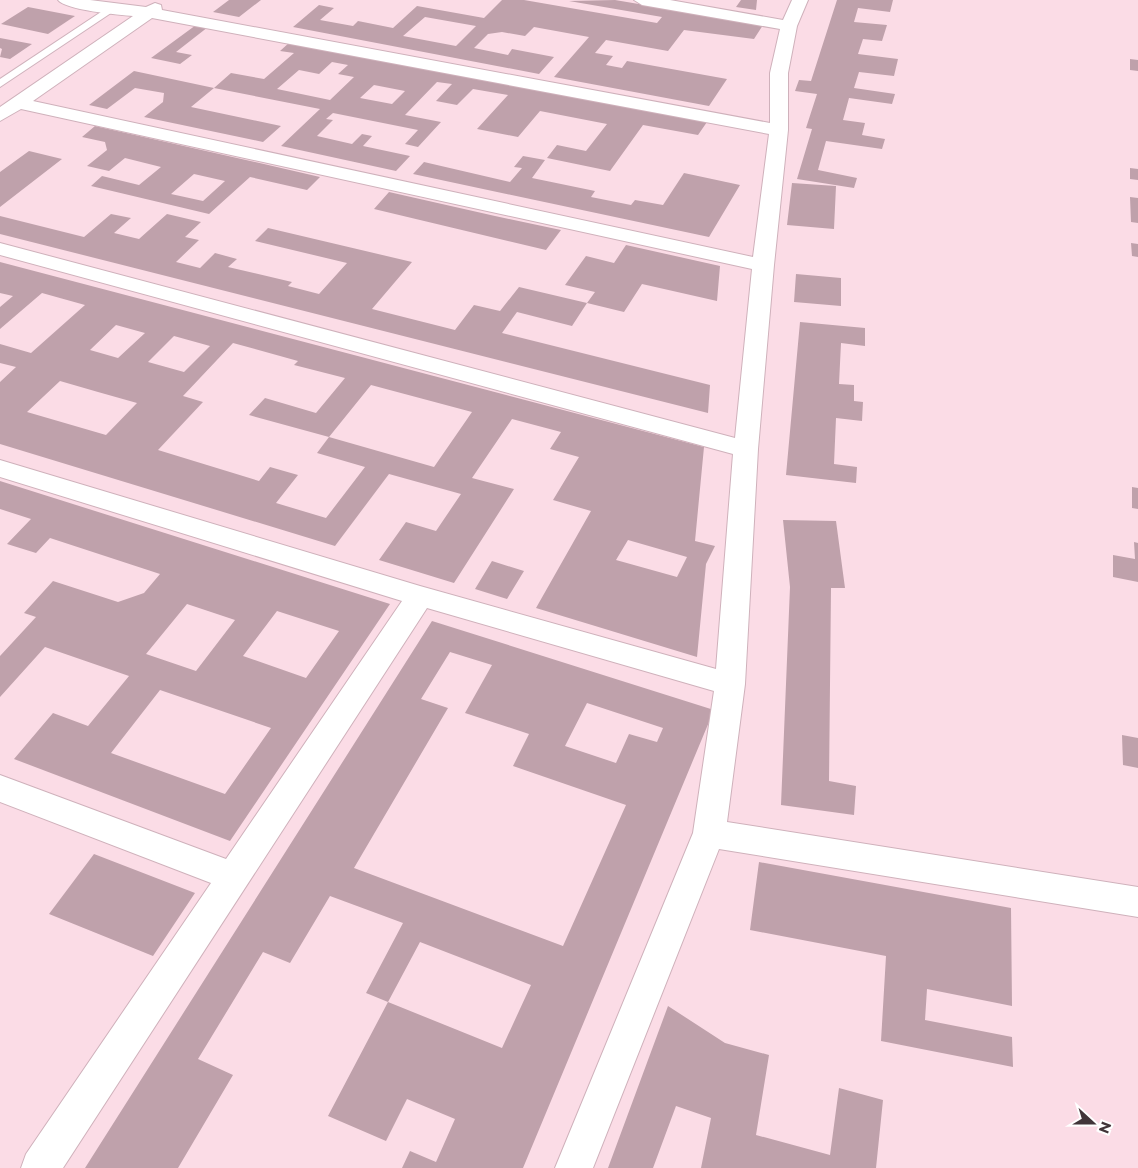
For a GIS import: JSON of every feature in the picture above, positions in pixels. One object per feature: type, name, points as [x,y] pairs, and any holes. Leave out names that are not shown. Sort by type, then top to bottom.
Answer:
[{"type":"street","points":[[66,0],[110,8],[149,12],[779,130]]},
{"type":"street","points":[[0,115],[166,0]]},
{"type":"street","points":[[642,0],[789,26]]},
{"type":"street","points":[[574,1168],[709,833],[730,684],[746,449],[763,265],[779,130],[779,73],[789,26],[800,0]]},
{"type":"street","points":[[18,102],[763,265]]},
{"type":"street","points":[[0,249],[746,449]]},
{"type":"street","points":[[0,468],[420,596],[730,684]]},
{"type":"street","points":[[40,1168],[420,596]]},
{"type":"street","points":[[0,788],[234,877]]},
{"type":"street","points":[[709,833],[1138,902]]},
{"type":"lane","points":[[0,84],[110,8]]},
{"type":"building","points":[[229,0],[261,0],[239,17],[213,12]]},
{"type":"building","points":[[502,0],[524,0],[657,23],[662,17],[569,1],[615,0],[763,25],[754,39],[684,30],[668,51],[606,40],[595,53],[613,56],[606,65],[622,68],[627,61],[727,79],[709,106],[554,77],[589,37],[534,27],[525,36],[502,32],[488,34],[474,48],[508,55],[512,49],[554,57],[539,74],[293,27],[319,5],[334,8],[320,20],[353,26],[358,21],[393,28],[417,6],[484,18]],"holes":[[[425,17],[476,26],[456,46],[403,36]]]},
{"type":"building","points":[[741,0],[757,0],[756,10],[736,7]]},
{"type":"building","points":[[837,0],[893,0],[890,12],[858,8],[854,22],[887,25],[882,41],[863,39],[858,54],[898,59],[894,76],[859,72],[854,88],[895,94],[892,104],[849,98],[843,120],[865,123],[862,135],[885,139],[882,149],[826,141],[818,170],[857,178],[854,188],[797,179],[812,129],[806,128],[817,94],[795,91],[799,80],[811,81]]},
{"type":"building","points":[[28,7],[75,16],[48,34],[1,24]]},
{"type":"building","points":[[196,25],[208,27],[176,52],[192,55],[180,64],[151,58]]},
{"type":"building","points":[[0,38],[32,44],[10,59],[0,57],[2,49],[0,48]]},
{"type":"building","points":[[290,42],[707,122],[698,135],[643,125],[610,171],[547,158],[557,145],[586,151],[607,124],[540,111],[518,137],[477,129],[508,95],[473,89],[457,105],[436,101],[452,84],[437,82],[405,115],[441,122],[418,147],[405,144],[418,130],[333,113],[326,119],[333,120],[317,136],[352,144],[362,134],[372,136],[363,146],[410,156],[396,171],[281,146],[320,109],[214,88],[231,73],[264,79],[294,53],[280,51]],"holes":[[[332,62],[348,65],[338,74],[354,77],[330,100],[277,89],[299,70],[319,74]],[[374,85],[405,91],[392,104],[360,98]]]},
{"type":"building","points":[[1130,59],[1138,60],[1138,71],[1130,70]]},
{"type":"building","points":[[134,71],[214,88],[191,107],[281,126],[263,142],[144,117],[163,102],[164,93],[135,88],[107,109],[89,105]]},
{"type":"building","points":[[95,126],[320,177],[307,190],[250,177],[209,214],[91,186],[102,176],[139,185],[161,167],[125,158],[109,171],[87,166],[107,150],[105,142],[82,137]],"holes":[[[194,174],[225,181],[203,201],[171,194]]]},
{"type":"building","points":[[29,151],[62,159],[0,207],[0,172]]},
{"type":"building","points":[[523,156],[545,160],[532,178],[595,191],[591,197],[631,205],[635,200],[663,205],[684,173],[740,185],[709,237],[413,174],[424,162],[510,182],[522,168],[514,167]]},
{"type":"building","points":[[1130,168],[1138,169],[1138,180],[1130,179]]},
{"type":"building","points":[[792,183],[836,186],[834,229],[787,225]]},
{"type":"building","points":[[389,192],[561,230],[546,250],[374,209]]},
{"type":"building","points":[[1130,197],[1138,198],[1138,223],[1131,222]]},
{"type":"building","points":[[111,214],[131,218],[114,233],[139,239],[167,214],[201,222],[185,237],[199,240],[176,262],[200,268],[215,253],[237,259],[228,267],[292,282],[288,286],[319,294],[347,263],[255,241],[268,228],[412,262],[372,309],[455,330],[474,305],[500,311],[519,287],[587,303],[572,326],[517,312],[502,333],[710,385],[708,413],[0,234],[0,216],[84,237]]},
{"type":"building","points":[[1131,243],[1138,244],[1138,257],[1132,256]]},
{"type":"building","points":[[626,245],[720,266],[717,301],[642,284],[624,312],[587,303],[595,292],[565,285],[586,256],[614,263]]},
{"type":"building","points":[[0,262],[704,447],[695,541],[715,546],[706,564],[697,657],[536,608],[591,511],[553,500],[579,457],[550,449],[561,432],[512,419],[472,478],[514,489],[454,583],[379,560],[406,522],[436,531],[461,494],[389,474],[335,546],[0,444],[0,382],[16,367],[0,363],[0,344],[31,353],[85,305],[42,293],[0,329],[0,307],[13,296],[0,293]],"holes":[[[116,325],[145,333],[118,358],[90,350]],[[174,336],[210,346],[184,372],[148,362]],[[233,343],[298,361],[294,365],[345,378],[316,413],[265,398],[249,415],[329,437],[317,453],[365,467],[326,518],[276,503],[298,475],[270,467],[259,481],[158,450],[203,402],[183,396]],[[60,381],[137,403],[106,435],[27,412]],[[371,385],[472,412],[434,467],[329,437]],[[628,540],[687,557],[677,577],[616,560]]]},
{"type":"building","points":[[796,274],[841,278],[841,306],[794,302]]},
{"type":"building","points":[[800,322],[865,328],[865,346],[841,343],[839,384],[854,385],[854,401],[863,402],[862,421],[836,418],[834,464],[857,467],[856,483],[786,475]]},
{"type":"building","points":[[0,481],[390,604],[230,841],[14,759],[53,713],[88,726],[129,676],[45,647],[0,697],[0,656],[36,617],[24,613],[53,581],[118,602],[144,593],[160,574],[50,538],[36,553],[7,544],[31,519],[0,509]],"holes":[[[187,604],[235,620],[196,671],[146,654]],[[277,611],[339,631],[306,678],[243,656]],[[160,690],[271,728],[225,794],[111,753]]]},
{"type":"building","points":[[1132,487],[1138,488],[1138,509],[1132,508]]},
{"type":"building","points":[[783,520],[836,521],[845,588],[831,588],[829,781],[856,786],[854,815],[781,805],[790,587]]},
{"type":"building","points":[[1134,542],[1138,543],[1138,582],[1113,577],[1113,555],[1135,559]]},
{"type":"building","points":[[492,561],[524,571],[507,599],[475,589]]},
{"type":"building","points":[[432,621],[714,710],[523,1168],[402,1168],[410,1151],[436,1162],[455,1119],[407,1099],[386,1141],[328,1116],[388,1002],[366,993],[403,923],[330,896],[290,963],[263,952],[198,1059],[233,1075],[178,1168],[85,1168]],"holes":[[[450,652],[492,665],[465,713],[529,734],[513,766],[626,805],[563,946],[354,868],[448,708],[421,699]],[[587,703],[663,728],[657,742],[629,734],[616,763],[565,746]],[[420,942],[531,985],[502,1048],[388,1002]]]},
{"type":"building","points":[[1122,735],[1138,738],[1138,768],[1123,765]]},
{"type":"building","points":[[94,854],[195,893],[153,956],[49,914]]},
{"type":"building","points":[[759,862],[1011,908],[1012,1006],[927,989],[925,1020],[1012,1037],[1013,1067],[881,1041],[886,956],[750,930]]},
{"type":"building","points":[[668,1006],[725,1043],[769,1055],[756,1135],[830,1155],[839,1088],[883,1100],[876,1168],[701,1168],[711,1118],[676,1106],[653,1168],[608,1168]]}]
